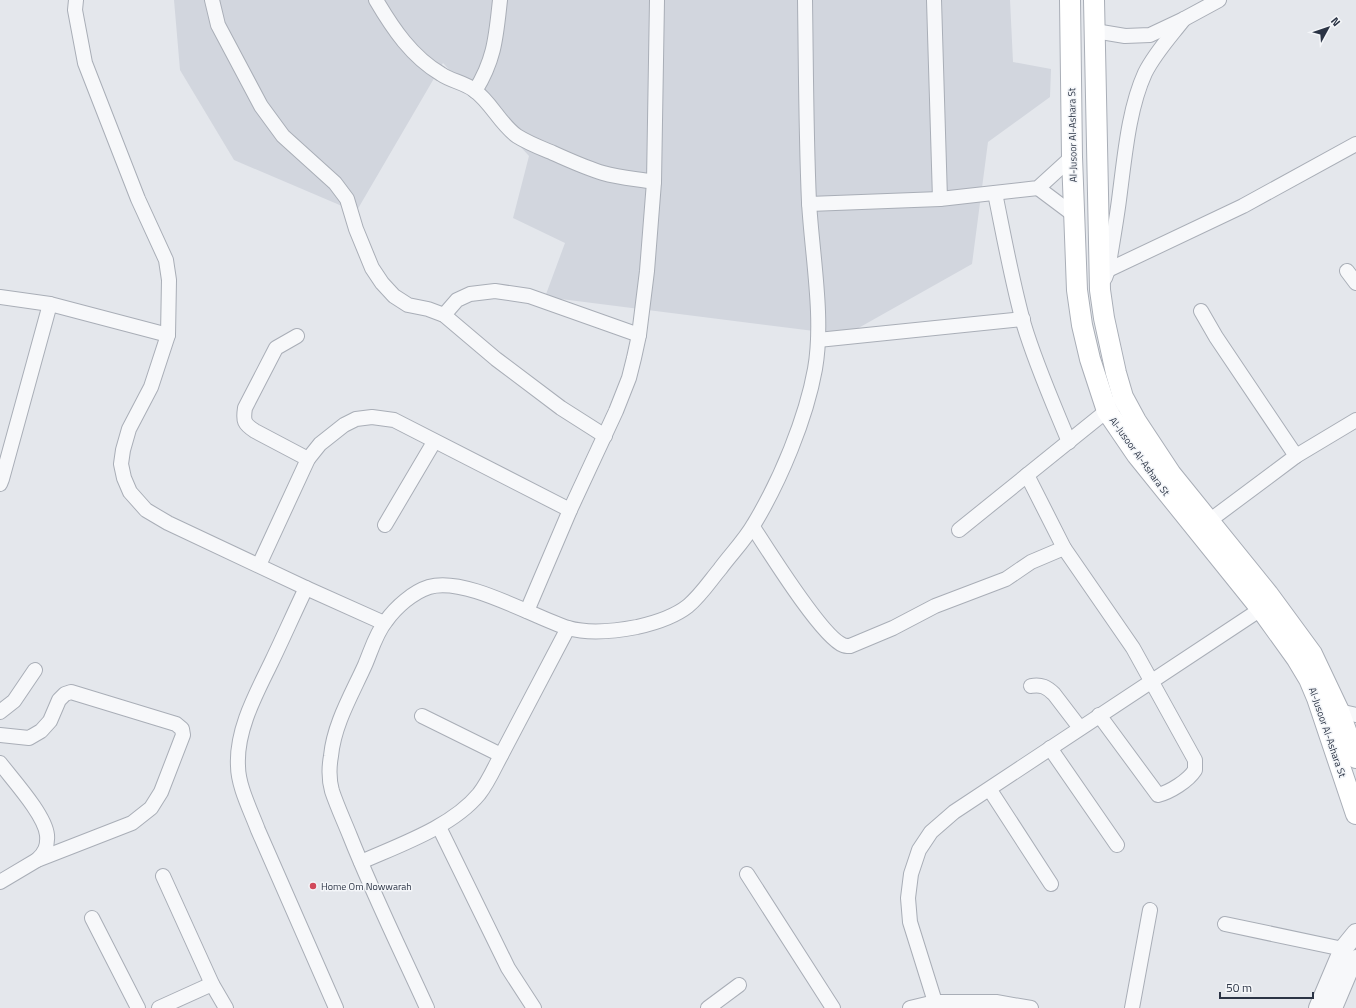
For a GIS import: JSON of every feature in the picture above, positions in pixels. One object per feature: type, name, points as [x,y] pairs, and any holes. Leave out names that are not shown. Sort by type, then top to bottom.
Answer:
[{"type":"main road","name":"Al-Jusoor Al-Ashara St","points":[[1070,0],[1072,157],[1077,290],[1082,325],[1090,358],[1107,411],[1141,460],[1261,609],[1297,659],[1309,679],[1320,706],[1356,814]]},
{"type":"main road","name":"Al-Jusoor Al-Ashara St","points":[[1094,0],[1100,290],[1105,326],[1116,373],[1124,397],[1147,440],[1171,474],[1298,633],[1348,713],[1356,758]]},
{"type":"street","points":[[76,0],[76,16],[85,63],[138,199],[166,260],[169,280],[168,335],[151,387],[129,429],[123,450],[122,464],[124,478],[130,492],[146,510],[168,523],[384,623]]},
{"type":"street","points":[[212,0],[218,25],[261,106],[283,136],[335,183],[347,200],[356,228],[372,268],[382,283],[394,296],[408,305],[428,309],[444,315],[496,359],[561,408],[605,436]]},
{"type":"street","points":[[376,0],[387,20],[418,57],[429,67],[444,76],[464,84],[475,91],[501,122],[517,136],[534,145],[604,174],[654,182]]},
{"type":"street","points":[[475,91],[487,70],[492,55],[500,0]]},
{"type":"street","points":[[527,611],[570,510],[605,436],[629,378],[639,335],[647,271],[654,182],[657,0]]},
{"type":"street","points":[[427,1008],[360,862],[332,789],[330,773],[331,754],[336,729],[384,623],[399,606],[428,587],[440,586],[465,588],[568,628],[591,631],[629,628],[652,623],[677,614],[687,607],[700,594],[753,527],[774,486],[803,416],[816,367],[818,340],[809,204],[805,0]]},
{"type":"street","points":[[934,0],[940,199]]},
{"type":"street","points":[[1095,31],[1124,36],[1150,35],[1219,0]]},
{"type":"street","points":[[1100,290],[1108,270],[1134,107],[1141,83],[1149,65],[1184,19]]},
{"type":"street","points":[[1108,270],[1243,206],[1356,144]]},
{"type":"street","points":[[809,204],[940,199],[1038,188],[1072,157]]},
{"type":"street","points":[[1038,188],[1074,215]]},
{"type":"street","points":[[995,193],[1023,319],[1040,373],[1068,442]]},
{"type":"street","points":[[1347,271],[1356,283]]},
{"type":"street","points":[[444,315],[457,300],[470,294],[495,291],[529,296],[639,335]]},
{"type":"street","points":[[0,297],[50,304],[168,335]]},
{"type":"street","points":[[0,484],[50,304]]},
{"type":"street","points":[[1200,311],[1296,456]]},
{"type":"street","points":[[818,340],[1023,319]]},
{"type":"street","points":[[297,336],[276,348],[245,408],[243,418],[248,426],[255,432],[308,459]]},
{"type":"street","points":[[959,530],[1124,397]]},
{"type":"street","points":[[259,565],[308,459],[325,440],[344,425],[356,419],[372,417],[394,420],[434,442],[570,510]]},
{"type":"street","points":[[1209,521],[1296,456],[1355,424]]},
{"type":"street","points":[[385,525],[434,442]]},
{"type":"street","points":[[1027,475],[1064,548],[1134,648],[1151,682],[1195,760],[1195,768],[1193,773],[1179,785],[1159,795],[1156,794],[1099,715]]},
{"type":"street","points":[[753,527],[811,613],[836,640],[843,645],[850,646],[893,628],[935,606],[1015,574],[1031,562],[1064,548]]},
{"type":"street","points":[[306,588],[257,692],[243,728],[238,753],[238,767],[247,802],[258,830],[336,1008]]},
{"type":"street","points":[[935,1002],[910,922],[908,898],[911,874],[919,850],[931,832],[954,812],[990,790],[1099,715],[1261,609]]},
{"type":"street","points":[[360,862],[439,827],[477,796],[484,787],[568,628]]},
{"type":"street","points":[[0,712],[14,701],[35,670]]},
{"type":"street","points":[[1031,686],[1038,685],[1054,694],[1080,728]]},
{"type":"street","points":[[0,735],[29,738],[41,731],[50,721],[59,700],[65,694],[71,692],[176,724],[182,729],[182,735],[161,792],[151,808],[132,823],[38,860],[0,882]]},
{"type":"street","points":[[422,716],[501,755]]},
{"type":"street","points":[[1050,748],[1117,845]]},
{"type":"street","points":[[0,763],[35,810],[44,826],[47,836],[47,846],[44,853],[38,860]]},
{"type":"street","points":[[990,790],[1051,884]]},
{"type":"street","points":[[439,827],[508,968],[534,1008]]},
{"type":"street","points":[[747,874],[834,1008]]},
{"type":"street","points":[[162,876],[212,984],[226,1008]]},
{"type":"street","points":[[1132,1008],[1150,910]]},
{"type":"street","points":[[92,918],[138,1008]]},
{"type":"street","points":[[1225,924],[1350,954]]},
{"type":"street","points":[[1333,1008],[1349,970],[1350,954],[1356,933]]},
{"type":"street","points":[[1318,1008],[1350,954]]},
{"type":"street","points":[[159,1008],[212,984]]},
{"type":"street","points":[[708,1008],[739,986]]},
{"type":"street","points":[[910,1008],[935,1002],[996,1002],[1031,1008]]},
{"type":"shaded area","points":[[174,0],[1010,0],[1013,62],[1051,69],[1050,97],[988,142],[972,264],[846,335],[545,297],[565,243],[513,218],[529,156],[443,63],[356,212],[234,160],[180,70]]},
{"type":"place","name":"Home Om Nowwarah","points":[[313,886]]}]
